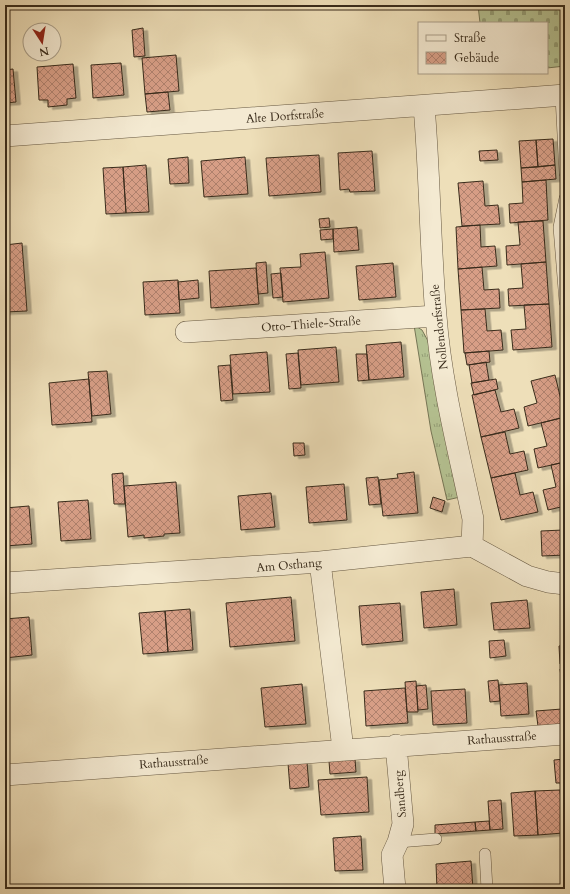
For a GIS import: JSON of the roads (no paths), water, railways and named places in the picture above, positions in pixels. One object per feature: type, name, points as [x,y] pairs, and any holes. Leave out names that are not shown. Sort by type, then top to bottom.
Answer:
[{"type":"street","name":"Alte Dorfstraße","points":[[5,136],[563,96]]},
{"type":"street","name":"Nollendorfstraße","points":[[424,106],[436,316],[441,356],[473,519],[472,546]]},
{"type":"street","name":"Otto-Thiele-Straße","points":[[186,332],[436,316]]},
{"type":"street","name":"Am Osthang","points":[[5,583],[320,562],[472,546]]},
{"type":"street","points":[[472,546],[527,576],[548,582],[565,584]]},
{"type":"street","points":[[320,562],[343,749]]},
{"type":"street","name":"Rathausstraße","points":[[5,775],[396,745],[565,734]]},
{"type":"street","name":"Sandberg","points":[[395,889],[392,855],[398,842],[403,824],[396,745]]},
{"type":"lane","points":[[563,96],[565,173]]},
{"type":"lane","points":[[565,198],[559,227],[565,302]]},
{"type":"lane","points":[[398,842],[436,839]]},
{"type":"lane","points":[[485,854],[487,889]]}]
